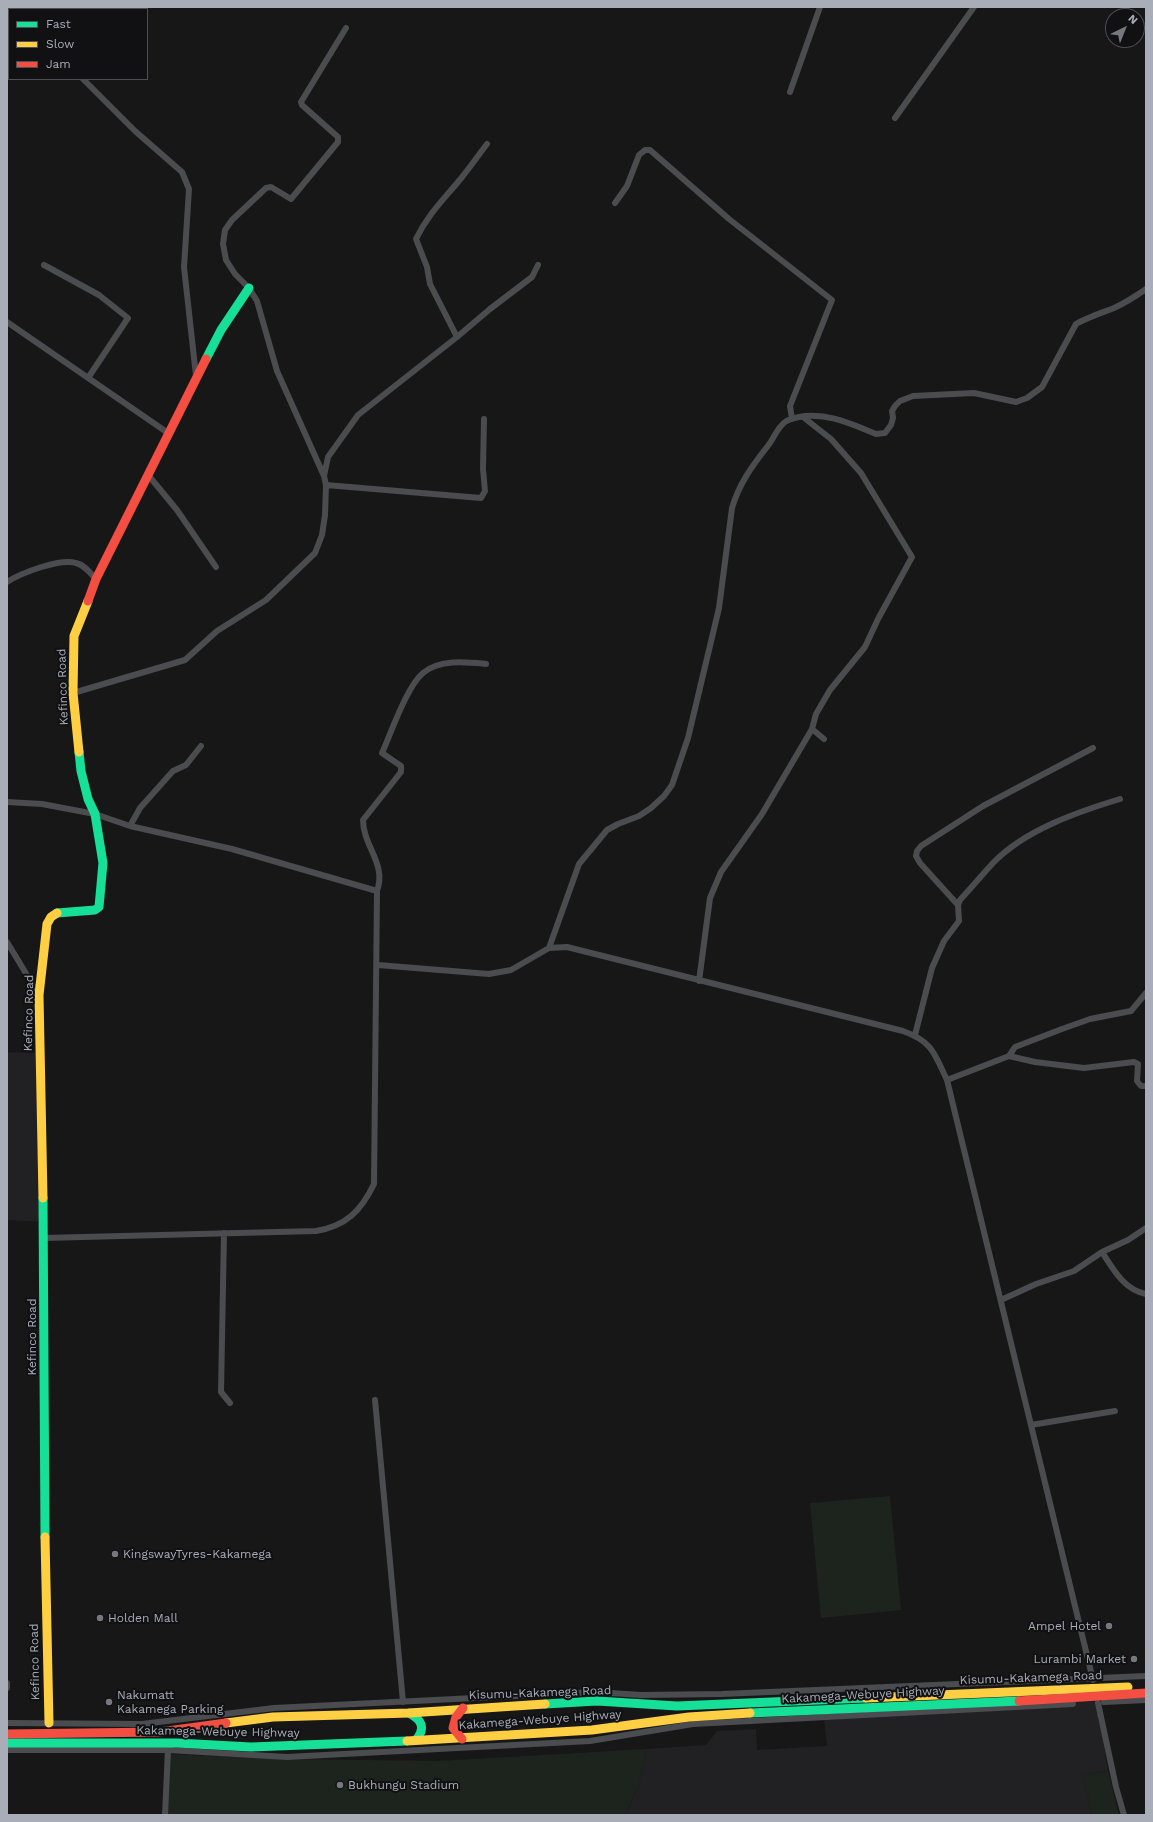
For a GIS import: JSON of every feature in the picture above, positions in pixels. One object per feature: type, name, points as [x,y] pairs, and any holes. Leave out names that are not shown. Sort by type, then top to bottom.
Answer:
[{"type":"main road","name":"Kefinco Road","points":[[49,1723],[44,1452],[44,1238],[39,995],[47,924],[51,917],[57,913],[95,910],[100,905],[103,863],[95,814],[88,799],[81,771],[73,693],[74,636],[96,579],[150,476],[168,433],[221,330],[249,288]]},
{"type":"main road","name":"Kisumu-Kakamega Road","points":[[7,1734],[160,1732],[272,1717],[409,1713],[464,1708],[597,1701],[678,1706],[1146,1686]]},
{"type":"main road","name":"Kakamega-Webuye Highway","points":[[7,1743],[180,1743],[251,1747],[462,1739],[601,1730],[689,1717],[812,1709],[1086,1698],[1146,1693]]},
{"type":"main road","points":[[462,1739],[453,1728],[453,1723],[457,1715],[464,1708]]},
{"type":"main road","points":[[409,1713],[418,1718],[423,1724],[423,1730],[416,1740]]},
{"type":"street","points":[[790,92],[820,7]]},
{"type":"street","points":[[895,118],[974,7]]},
{"type":"street","points":[[73,693],[184,660],[218,631],[266,600],[315,553],[322,535],[326,485],[324,476],[277,371],[257,301],[249,288],[235,274],[226,260],[223,244],[225,230],[232,220],[266,188],[271,187],[291,199],[338,142],[338,138],[302,105],[301,102],[346,28]]},
{"type":"street","points":[[84,80],[135,131],[182,172],[187,180],[189,189],[184,267],[197,377]]},
{"type":"street","points":[[457,337],[430,284],[427,267],[416,239],[423,224],[435,206],[459,181],[487,144]]},
{"type":"street","points":[[615,203],[627,186],[639,155],[645,150],[650,150],[729,219],[832,300],[790,406],[792,419]]},
{"type":"street","points":[[44,265],[99,295],[128,318],[88,378]]},
{"type":"street","points":[[324,476],[328,457],[358,415],[532,277],[538,265]]},
{"type":"street","points":[[549,948],[579,864],[607,830],[639,816],[651,808],[664,796],[672,785],[688,738],[719,608],[732,508],[736,494],[748,471],[769,445],[777,430],[784,422],[803,417],[824,416],[846,422],[876,434],[885,433],[891,425],[893,418],[892,411],[895,406],[900,401],[914,396],[974,392],[1016,402],[1027,398],[1042,387],[1076,324],[1115,308],[1134,298],[1146,289]]},
{"type":"street","points":[[7,322],[168,433]]},
{"type":"street","points":[[699,981],[710,898],[721,872],[762,814],[812,729],[816,714],[830,690],[865,647],[878,619],[912,557],[861,473],[831,438],[803,417]]},
{"type":"street","points":[[326,485],[481,498],[485,491],[483,469],[484,419]]},
{"type":"street","points":[[150,476],[178,510],[216,567]]},
{"type":"street","points":[[7,582],[18,576],[67,563],[76,563],[84,567],[96,579]]},
{"type":"street","points":[[44,1238],[316,1231],[332,1228],[357,1211],[366,1200],[374,1184],[378,965],[377,891],[380,874],[377,860],[363,828],[363,820],[400,772],[401,766],[382,753],[402,707],[417,679],[424,672],[454,662],[486,664]]},
{"type":"street","points":[[812,729],[824,739]]},
{"type":"street","points":[[130,826],[140,808],[173,771],[186,765],[201,746]]},
{"type":"street","points":[[915,1035],[932,968],[944,941],[959,921],[958,905],[920,863],[916,856],[917,851],[921,846],[983,806],[1093,748]]},
{"type":"street","points":[[958,905],[993,863],[1016,845],[1048,826],[1085,810],[1120,799]]},
{"type":"street","points":[[7,802],[42,804],[95,814],[130,826],[232,849],[377,891]]},
{"type":"street","points":[[7,942],[39,995]]},
{"type":"street","points":[[378,965],[489,974],[512,970],[549,948],[567,947],[915,1035],[926,1042],[935,1052],[947,1080],[1002,1300],[1093,1680]]},
{"type":"street","points":[[1009,1056],[1015,1047],[1062,1029],[1090,1019],[1131,1011],[1146,993]]},
{"type":"street","points":[[947,1080],[1009,1056],[1035,1062],[1084,1068],[1134,1062],[1138,1064],[1137,1081],[1141,1086],[1146,1086]]},
{"type":"street","points":[[1002,1300],[1036,1284],[1074,1271],[1102,1252],[1128,1240],[1146,1228]]},
{"type":"street","points":[[224,1234],[221,1392],[230,1403]]},
{"type":"street","points":[[1102,1252],[1120,1280],[1138,1293],[1146,1294]]},
{"type":"street","points":[[375,1400],[403,1702]]},
{"type":"street","points":[[1031,1425],[1115,1411]]},
{"type":"street","points":[[7,1723],[142,1724],[274,1708],[601,1692],[641,1695],[714,1694],[1093,1680],[1146,1676]]},
{"type":"street","points":[[7,1683],[7,1688]]},
{"type":"street","points":[[601,1692],[615,1702]]},
{"type":"street","points":[[7,1750],[168,1750],[287,1757],[590,1741],[693,1724],[1146,1700]]},
{"type":"street","points":[[1098,1703],[1124,1815]]},
{"type":"street","points":[[601,1730],[617,1737]]},
{"type":"street","points":[[61,1750],[78,1743]]},
{"type":"street","points":[[168,1750],[180,1743]]},
{"type":"street","points":[[165,1815],[168,1750]]},
{"type":"shaded area","points":[[7,1052],[41,1053],[44,1222],[7,1220]]},
{"type":"shaded area","points":[[890,1496],[901,1610],[821,1618],[810,1503]]},
{"type":"shaded area","points":[[1096,1698],[1108,1771],[1083,1775],[1092,1815],[625,1815],[639,1785],[647,1749],[706,1745],[717,1731],[756,1729],[757,1750],[827,1746],[824,1718]]},
{"type":"shaded area","points":[[647,1749],[639,1785],[625,1815],[166,1815],[164,1754],[288,1759],[438,1761]]},
{"type":"shaded area","points":[[1108,1771],[1119,1815],[1092,1815],[1083,1775]]},
{"type":"traffic: fast","points":[[206,359],[221,330],[249,288]]},
{"type":"traffic: fast","points":[[57,913],[95,910],[99,907],[103,863],[95,814],[88,799],[81,771],[79,752]]},
{"type":"traffic: fast","points":[[43,1198],[45,1537]]},
{"type":"traffic: fast","points":[[545,1704],[597,1701],[677,1706],[866,1698]]},
{"type":"traffic: fast","points":[[750,1713],[1019,1701]]},
{"type":"traffic: fast","points":[[409,1713],[420,1721],[422,1728],[416,1740]]},
{"type":"traffic: fast","points":[[7,1743],[177,1743],[251,1747],[407,1741]]},
{"type":"traffic: slow","points":[[79,752],[73,693],[74,636],[88,601]]},
{"type":"traffic: slow","points":[[43,1198],[39,995],[47,924],[51,917],[57,913]]},
{"type":"traffic: slow","points":[[45,1537],[49,1723]]},
{"type":"traffic: slow","points":[[866,1698],[1128,1687]]},
{"type":"traffic: slow","points":[[226,1723],[273,1717],[409,1713],[545,1704]]},
{"type":"traffic: slow","points":[[407,1741],[592,1730],[689,1717],[750,1713]]},
{"type":"traffic: jam","points":[[88,601],[96,579],[206,359]]},
{"type":"traffic: jam","points":[[1019,1701],[1146,1693]]},
{"type":"traffic: jam","points":[[462,1739],[453,1728],[456,1717],[463,1708]]},
{"type":"traffic: jam","points":[[7,1734],[160,1732],[226,1723]]},
{"type":"place","name":"KingswayTyres-Kakamega","points":[[115,1554]]},
{"type":"place","name":"Holden Mall","points":[[100,1618]]},
{"type":"place","name":"Ampel Hotel","points":[[1109,1626]]},
{"type":"place","name":"Lurambi Market","points":[[1134,1659]]},
{"type":"place","name":"Nakumatt Kakamega Parking","points":[[109,1702]]},
{"type":"place","name":"Bukhungu Stadium","points":[[340,1785]]}]
